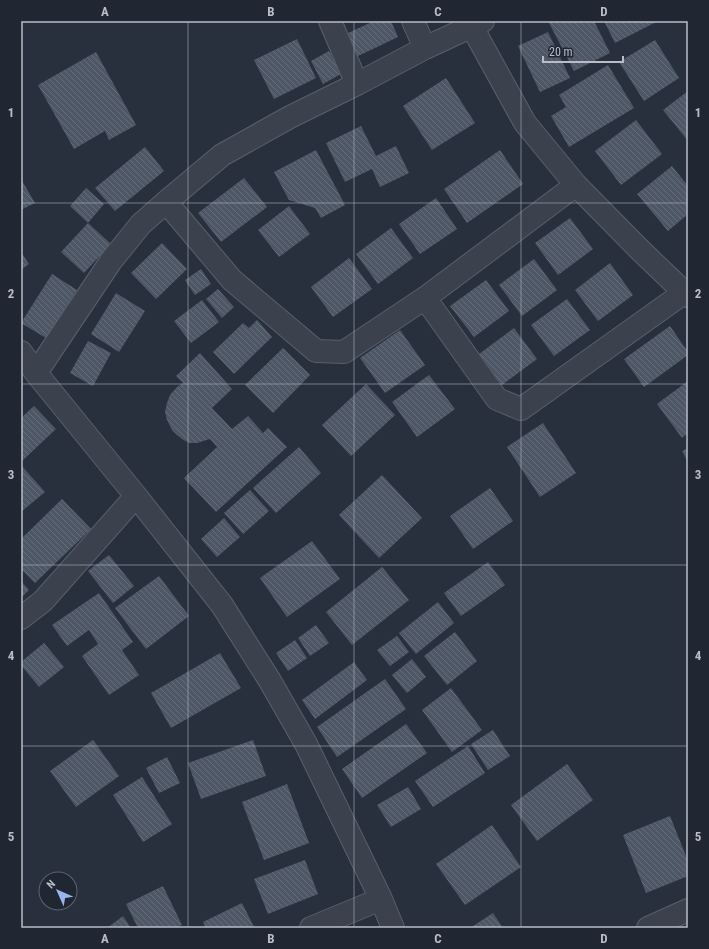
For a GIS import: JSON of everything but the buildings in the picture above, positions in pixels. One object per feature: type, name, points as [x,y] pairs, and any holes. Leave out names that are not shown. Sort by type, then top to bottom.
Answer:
[{"type":"street","points":[[330,21],[357,84]]},
{"type":"street","points":[[413,21],[424,48]]},
{"type":"street","points":[[36,373],[111,261],[141,224],[222,156],[290,117],[357,84],[424,48],[478,24],[525,123],[576,185],[686,294],[521,409],[497,399],[425,298]]},
{"type":"street","points":[[166,202],[232,280],[316,351],[344,352],[425,298],[576,185]]},
{"type":"street","points":[[21,352],[36,373],[222,605],[270,681],[306,744],[393,928]]},
{"type":"street","points":[[21,618],[43,601],[136,496]]},
{"type":"street","points":[[311,928],[380,899]]},
{"type":"street","points":[[648,928],[688,910]]}]
